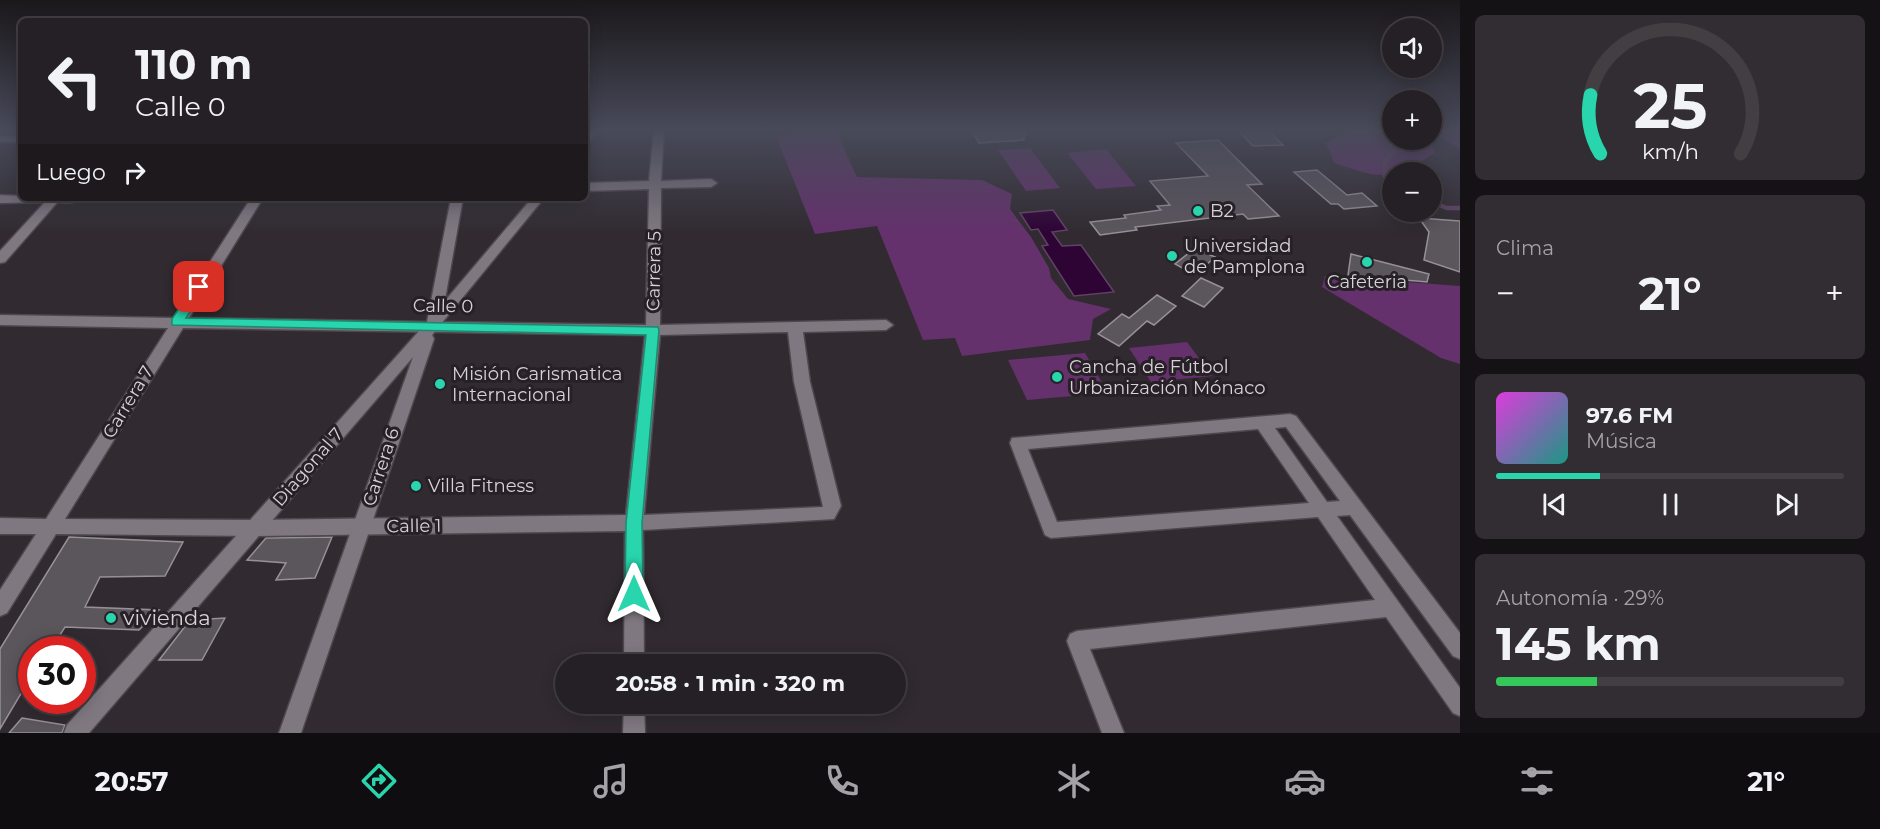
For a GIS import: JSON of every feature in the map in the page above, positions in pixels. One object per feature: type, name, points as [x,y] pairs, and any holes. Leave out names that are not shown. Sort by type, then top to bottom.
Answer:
[{"type":"street","name":"Carrera 5","points":[[634,654],[634,523],[653,330],[657,163]]},
{"type":"street","points":[[588,187],[711,183]]},
{"type":"street","points":[[0,199],[18,199]]},
{"type":"street","points":[[0,259],[52,201]]},
{"type":"street","name":"Carrera 7","points":[[0,607],[255,201]]},
{"type":"street","name":"Carrera 6","points":[[290,733],[399,411],[432,325],[455,201]]},
{"type":"street","name":"Diagonal 7","points":[[75,733],[432,325],[535,201]]},
{"type":"street","name":"Calle 0","points":[[0,320],[653,330],[886,325]]},
{"type":"street","name":"Calle 1","points":[[0,526],[361,527],[634,523],[828,514],[832,506],[802,382],[795,328]]},
{"type":"street","points":[[1354,507],[1051,530],[1018,443],[1290,420],[1460,649]]},
{"type":"street","points":[[1262,422],[1460,706]]},
{"type":"street","points":[[1113,733],[1077,641],[1391,607]]},
{"type":"street","points":[[634,714],[634,733]]},
{"type":"shaded area","points":[[787,163],[851,163],[857,177],[982,180],[1012,194],[1010,209],[1031,237],[1049,268],[1051,278],[1068,299],[1111,309],[1093,319],[1090,340],[962,356],[955,338],[923,340],[877,226],[815,234]]},
{"type":"shaded area","points":[[1007,163],[1041,163],[1060,188],[1026,191]]},
{"type":"shaded area","points":[[1075,163],[1118,163],[1136,186],[1096,189]]},
{"type":"shaded area","points":[[1335,163],[1382,163],[1382,175]]},
{"type":"shaded area","points":[[1053,210],[1067,230],[1052,232],[1062,246],[1081,245],[1114,292],[1074,296],[1042,246],[1048,245],[1038,229],[1031,230],[1020,213]]},
{"type":"shaded area","points":[[1325,276],[1460,286],[1460,364],[1441,358],[1322,287]]},
{"type":"shaded area","points":[[1187,342],[1212,376],[1151,382],[1129,348]]},
{"type":"shaded area","name":"Cancha de Fútbol Urbanización Mónaco","points":[[1085,353],[1108,393],[1027,400],[1008,360]]},
{"type":"building","points":[[1196,163],[1241,163],[1262,184],[1247,185],[1279,216],[1248,219],[1243,214],[1135,227],[1137,230],[1100,235],[1090,222],[1126,218],[1124,215],[1161,210],[1157,206],[1170,205],[1150,181],[1208,176]]},
{"type":"building","points":[[1317,170],[1347,195],[1362,193],[1377,206],[1344,209],[1338,204],[1331,204],[1294,172]]},
{"type":"building","points":[[1460,221],[1460,272],[1424,260],[1429,232],[1422,222]]},
{"type":"building","points":[[1195,248],[1215,257],[1195,275],[1175,264]]},
{"type":"building","name":"Cafeteria","points":[[1351,254],[1429,274],[1427,282],[1348,275]]},
{"type":"building","points":[[1201,278],[1223,288],[1204,307],[1182,296]]},
{"type":"building","points":[[1157,295],[1176,306],[1154,325],[1147,321],[1119,346],[1098,334],[1122,314],[1129,318]]},
{"type":"building","points":[[69,537],[183,542],[165,576],[100,577],[85,607],[159,610],[139,630],[65,627],[59,636],[18,636],[18,699],[0,729],[0,649]]},
{"type":"building","points":[[332,537],[315,578],[276,580],[286,563],[247,560],[266,538]]},
{"type":"building","points":[[225,618],[202,660],[159,660],[190,620]]},
{"type":"building","points":[[22,718],[65,725],[62,733],[9,733]]},
{"type":"waterway","points":[[1442,206],[1460,208]]},
{"type":"place","name":"B2","points":[[1198,211]]},
{"type":"place","name":"Universidad de Pamplona","points":[[1172,256]]},
{"type":"place","name":"Cafeteria","points":[[1367,262]]},
{"type":"place","name":"Cancha de Fútbol Urbanización Mónaco","points":[[1057,377]]},
{"type":"place","name":"Misión Carismatica Internacional","points":[[440,384]]},
{"type":"place","name":"Villa Fitness","points":[[416,486]]},
{"type":"place","name":"vivienda","points":[[111,618]]},
{"type":"route","points":[[199,287],[177,322],[653,330],[634,523],[634,594]]}]
